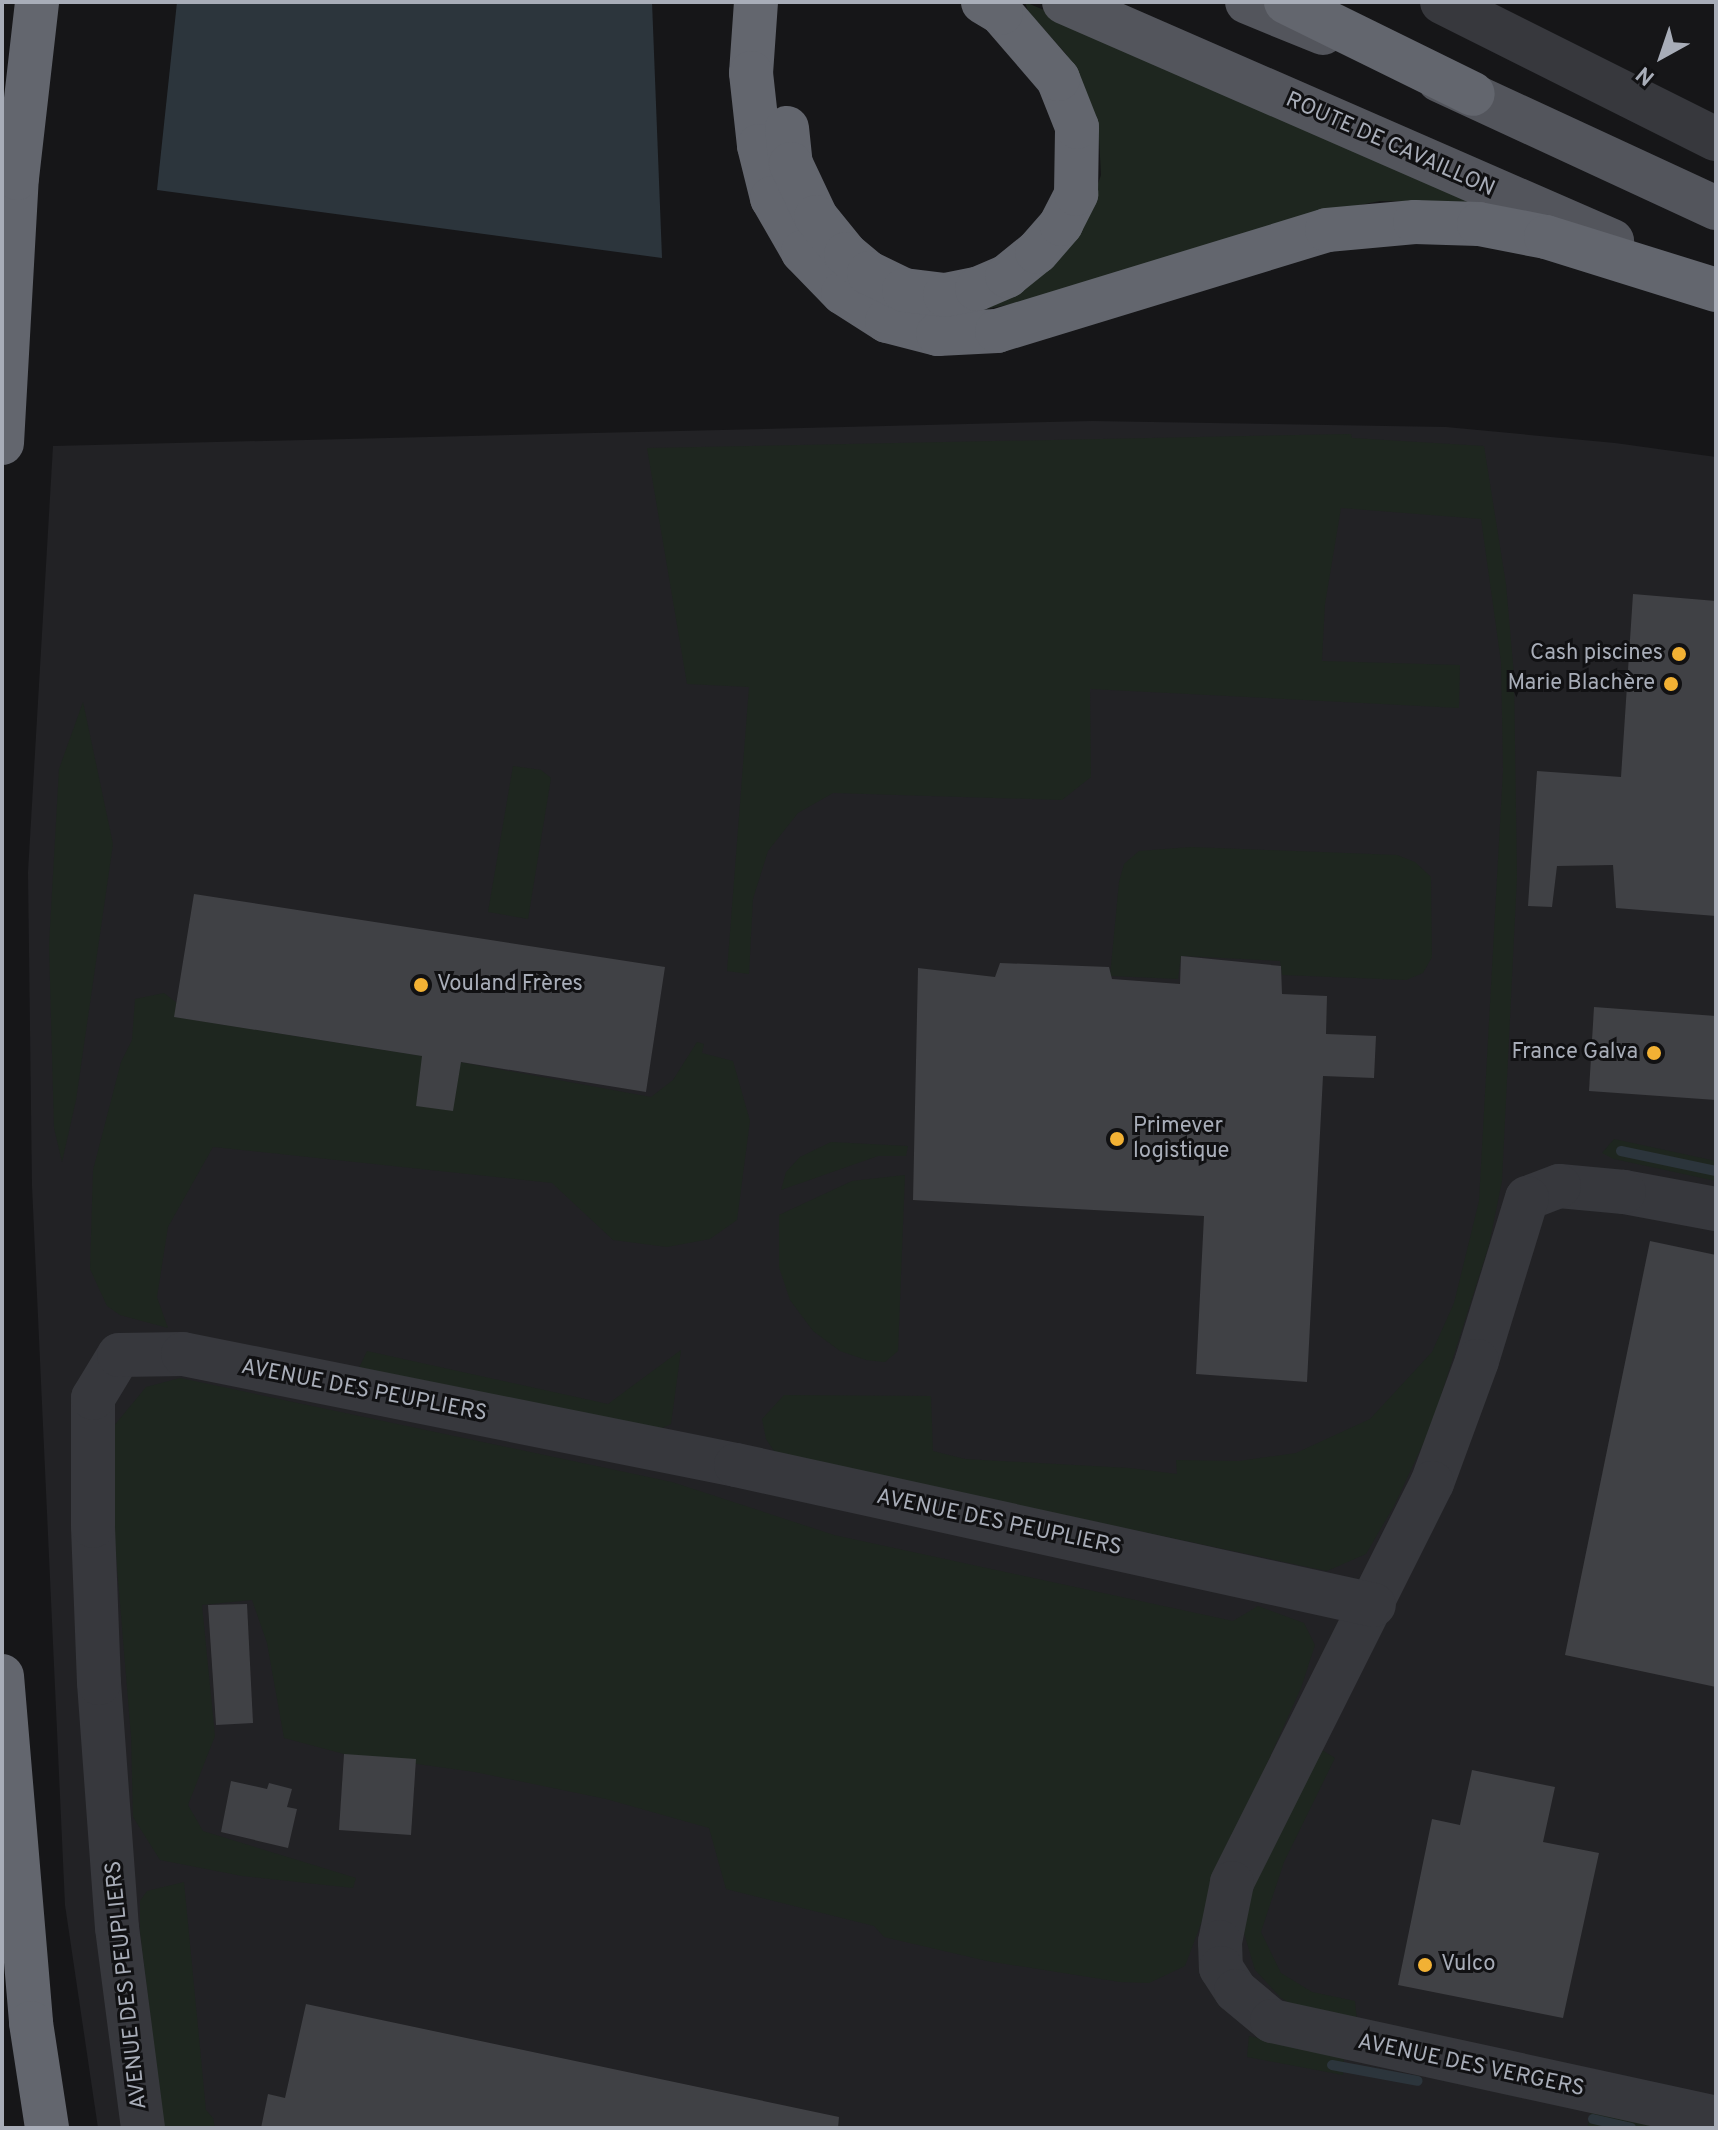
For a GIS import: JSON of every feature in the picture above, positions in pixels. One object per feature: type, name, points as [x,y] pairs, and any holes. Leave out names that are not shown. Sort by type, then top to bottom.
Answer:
[{"type":"highway","points":[[2,443],[17,178],[37,2]]},
{"type":"highway","points":[[756,2],[751,73],[759,146],[772,198],[803,252],[843,293],[887,321],[938,334],[997,331],[1327,230],[1415,222],[1479,224],[1546,237],[1716,289]]},
{"type":"highway","points":[[781,2],[781,73],[791,164],[816,217],[846,254],[869,273],[904,290],[945,295],[977,289],[1007,276],[1037,252],[1061,224],[1076,194],[1077,127],[1058,79],[1001,13],[983,2]]},
{"type":"highway","points":[[1286,2],[1473,94]]},
{"type":"highway","points":[[2,1676],[31,2023],[47,2128]]},
{"type":"main road","name":"ROUTE DE CAVAILLON","points":[[1064,2],[1716,289]]},
{"type":"main road","points":[[1247,2],[1473,94],[1716,208]]},
{"type":"street","points":[[1442,2],[1716,139]]},
{"type":"street","points":[[1374,1605],[1432,1483],[1477,1361],[1527,1198],[1559,1186],[1624,1192],[1716,1209]]},
{"type":"street","name":"AVENUE DES PEUPLIERS","points":[[143,2128],[117,1928],[99,1683],[93,1526],[93,1398],[119,1355],[183,1354],[229,1363],[736,1465],[1374,1605]]},
{"type":"street","name":"AVENUE DES VERGERS","points":[[1374,1605],[1232,1883],[1220,1942],[1221,1968],[1236,1991],[1272,2021],[1716,2118]]},
{"type":"shaded area","points":[[177,2],[652,2],[662,258],[157,190]]},
{"type":"shaded area","points":[[1025,2],[1480,194],[1484,203],[1380,201],[1315,214],[1066,293],[972,312],[1083,227],[1101,175],[1098,120],[1066,54],[1028,11]]},
{"type":"shaded area","points":[[1092,421],[1446,427],[1615,443],[1716,457],[1716,2128],[98,2128],[65,1905],[32,1186],[28,872],[53,446]]},
{"type":"shaded area","points":[[1351,434],[1352,438],[1484,446],[1506,584],[1514,675],[1517,877],[1502,1181],[1489,1245],[1431,1427],[1394,1506],[1366,1554],[1327,1571],[776,1454],[766,1439],[762,1419],[784,1395],[931,1396],[933,1451],[965,1459],[1129,1468],[1177,1474],[1176,1460],[1239,1461],[1296,1453],[1370,1419],[1432,1352],[1454,1303],[1479,1201],[1503,770],[1501,662],[1481,519],[1341,508],[1325,604],[1322,661],[1460,665],[1459,708],[1090,689],[1091,777],[1062,800],[833,793],[798,813],[768,851],[753,899],[749,974],[727,971],[749,687],[687,684],[647,448]]},
{"type":"shaded area","points":[[83,702],[113,844],[76,1100],[62,1162],[54,1128],[49,945],[59,769]]},
{"type":"shaded area","points":[[513,766],[541,770],[551,778],[528,919],[488,912]]},
{"type":"shaded area","points":[[1191,847],[1397,855],[1415,862],[1431,877],[1432,957],[1423,973],[1406,980],[1282,975],[1280,961],[1181,956],[1178,979],[1110,976],[1119,882],[1124,864],[1139,851]]},
{"type":"shaded area","points":[[164,993],[177,1003],[175,1017],[454,1061],[651,1097],[673,1080],[697,1042],[704,1044],[702,1053],[733,1061],[750,1121],[737,1220],[710,1239],[667,1247],[613,1240],[552,1183],[213,1147],[168,1227],[157,1297],[168,1328],[120,1315],[107,1306],[90,1269],[93,1170],[121,1062],[132,1040],[135,999]]},
{"type":"shaded area","points":[[1614,1139],[1716,1161],[1716,1181],[1614,1159],[1602,1153]]},
{"type":"shaded area","points":[[831,1142],[908,1146],[906,1156],[878,1156],[781,1190],[786,1172],[800,1157]]},
{"type":"shaded area","points":[[905,1175],[898,1351],[885,1362],[866,1360],[840,1351],[813,1331],[790,1300],[779,1267],[779,1215],[852,1181]]},
{"type":"shaded area","points":[[681,1350],[671,1424],[658,1430],[358,1370],[367,1351],[608,1404]]},
{"type":"shaded area","points":[[180,1378],[672,1482],[834,1535],[1233,1621],[1258,1606],[1304,1623],[1315,1645],[1301,1688],[1233,1839],[1185,1966],[1149,1983],[1120,1982],[987,1961],[884,1937],[874,1926],[726,1889],[709,1828],[606,1799],[475,1772],[344,1754],[284,1738],[267,1643],[252,1600],[202,1605],[215,1736],[188,1805],[203,1831],[356,1878],[353,1888],[242,1876],[160,1860],[133,1817],[131,1736],[112,1507],[113,1427],[146,1387]]},
{"type":"shaded area","points":[[1322,1750],[1335,1758],[1284,1862],[1261,1932],[1281,1973],[1312,1992],[1355,2001],[1357,2020],[1303,2011],[1281,1998],[1255,1970],[1244,1933],[1246,1902]]},
{"type":"shaded area","points":[[184,1882],[206,2110],[213,2118],[215,2128],[164,2128],[140,1932],[140,1901],[147,1891]]},
{"type":"shaded area","points":[[1249,2036],[1344,2058],[1343,2075],[1247,2057]]},
{"type":"shaded area","points":[[1593,2105],[1688,2128],[1587,2128]]},
{"type":"building","points":[[1633,594],[1716,601],[1716,916],[1616,908],[1613,865],[1557,866],[1552,907],[1528,906],[1537,771],[1621,777]]},
{"type":"building","name":"Vouland Frères","points":[[194,894],[665,967],[646,1092],[461,1062],[453,1111],[416,1106],[422,1056],[174,1017]]},
{"type":"building","name":"Primever logistique","points":[[1181,956],[1281,966],[1282,994],[1327,996],[1326,1034],[1376,1036],[1374,1078],[1323,1076],[1307,1382],[1196,1374],[1204,1216],[913,1200],[918,968],[995,977],[1000,963],[1109,967],[1112,979],[1180,984]]},
{"type":"building","name":"France Galva","points":[[1594,1007],[1716,1016],[1716,1100],[1589,1091]]},
{"type":"building","points":[[1650,1241],[1716,1255],[1716,1687],[1565,1655]]},
{"type":"building","points":[[247,1604],[253,1723],[216,1725],[208,1605]]},
{"type":"building","points":[[344,1754],[416,1759],[411,1835],[339,1830]]},
{"type":"building","points":[[1472,1770],[1555,1787],[1543,1842],[1599,1853],[1563,2018],[1398,1985],[1432,1819],[1460,1825]]},
{"type":"building","points":[[231,1781],[267,1789],[269,1783],[292,1789],[287,1807],[297,1809],[288,1848],[221,1832]]},
{"type":"building","points":[[306,2004],[839,2117],[838,2128],[261,2128],[268,2094],[285,2098]]},
{"type":"waterway","points":[[1621,1151],[1716,1171]]},
{"type":"waterway","points":[[1332,2065],[1418,2081]]},
{"type":"waterway","points":[[1593,2119],[1631,2128]]},
{"type":"place","name":"Cash piscines","points":[[1679,654]]},
{"type":"place","name":"Marie Blachère","points":[[1671,684]]},
{"type":"place","name":"Vouland Frères","points":[[421,985]]},
{"type":"place","name":"France Galva","points":[[1654,1053]]},
{"type":"place","name":"Primever logistique","points":[[1117,1139]]},
{"type":"place","name":"Vulco","points":[[1425,1965]]}]
